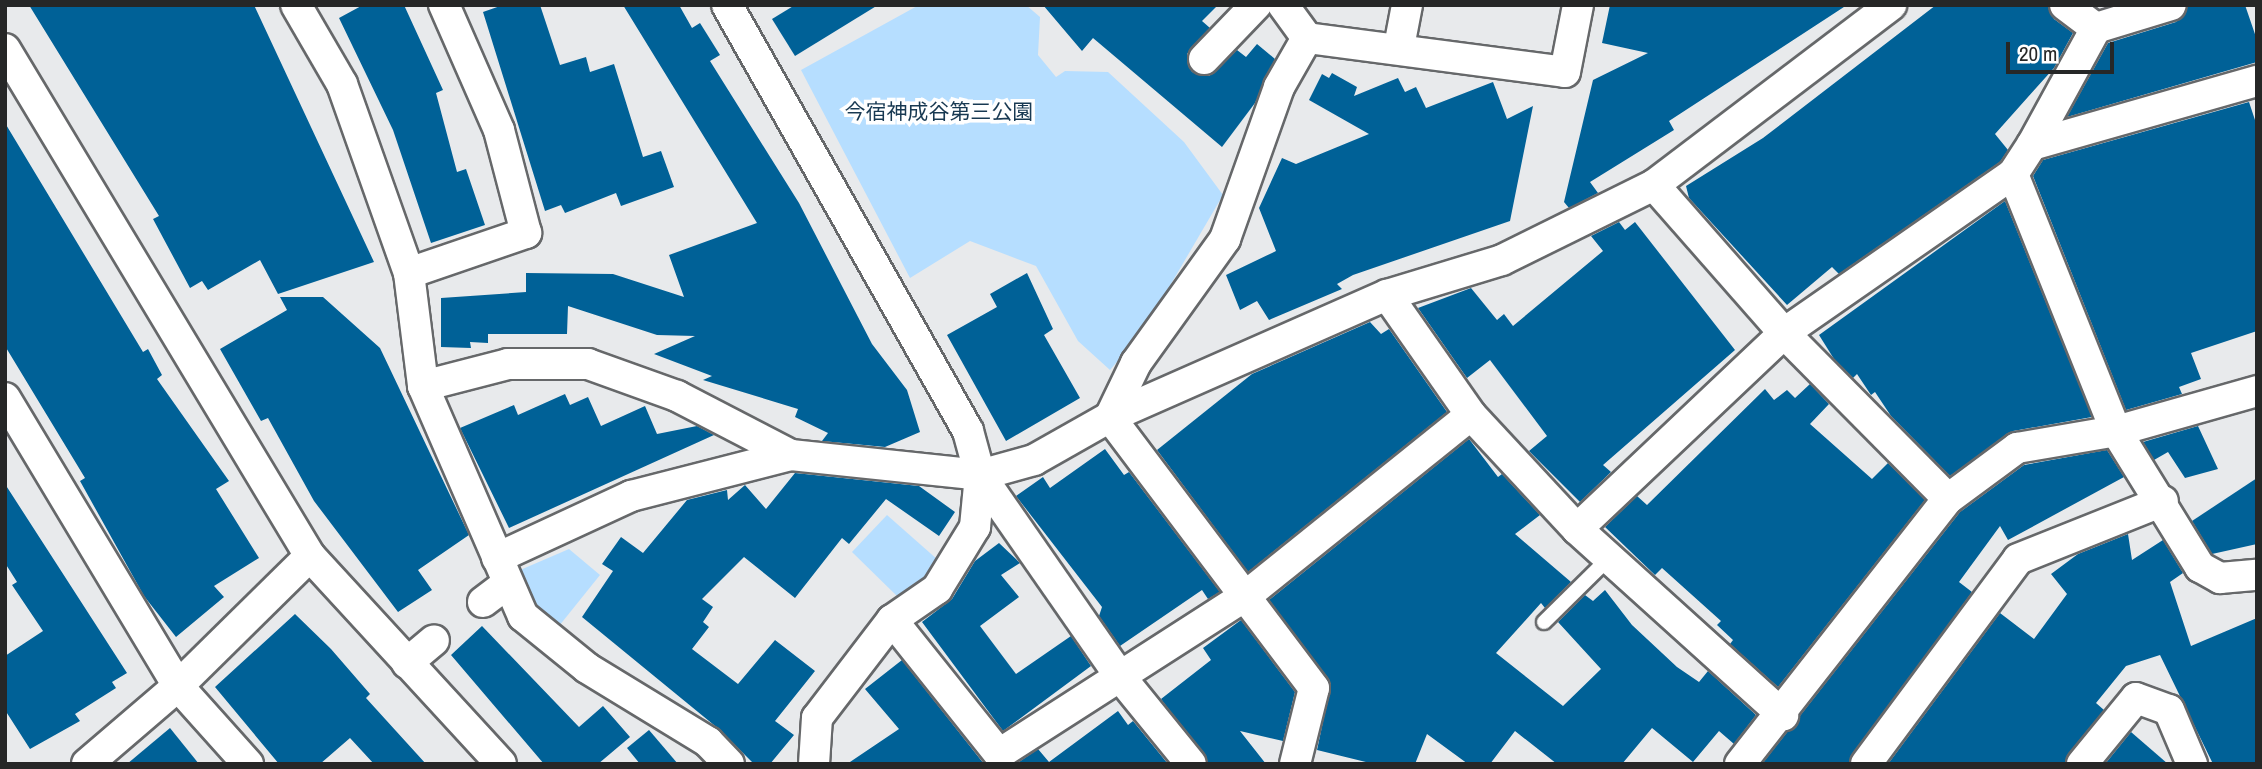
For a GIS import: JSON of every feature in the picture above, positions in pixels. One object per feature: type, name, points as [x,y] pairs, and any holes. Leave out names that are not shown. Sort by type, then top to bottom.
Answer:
[{"type":"street","points":[[296,5],[342,83],[409,273],[422,386],[523,616],[587,668],[708,742],[729,764]]},
{"type":"street","points":[[409,273],[526,233],[499,131],[444,5]]},
{"type":"street","points":[[1204,59],[1256,5]]},
{"type":"street","points":[[1283,5],[1307,38],[1399,47],[1565,72],[1578,5]]},
{"type":"street","points":[[1399,47],[1407,5]]},
{"type":"street","points":[[483,602],[503,570],[631,496],[791,456],[980,475],[1034,460],[1110,417],[1387,295],[1502,260],[1654,185],[1891,5]]},
{"type":"street","points":[[2065,5],[2096,28]]},
{"type":"street","points":[[1577,529],[1784,333],[2013,174],[2032,145],[2096,28],[2171,5]]},
{"type":"street","points":[[730,6],[968,431],[980,475],[1122,679],[1191,764]]},
{"type":"street","points":[[1110,417],[1136,363],[1225,239],[1279,88],[1307,38]]},
{"type":"street","points":[[5,49],[310,556],[500,764]]},
{"type":"street","points":[[2032,145],[2257,81]]},
{"type":"street","points":[[2013,174],[2116,431],[2163,501],[2200,567],[2220,578],[2257,575]]},
{"type":"street","points":[[1654,185],[1784,333],[1948,499]]},
{"type":"street","points":[[1387,295],[1471,415],[1577,529],[1783,715]]},
{"type":"street","points":[[422,386],[508,364],[588,364],[677,396],[791,456]]},
{"type":"street","points":[[1740,764],[1783,715],[1948,499],[2017,448],[2116,431],[2257,391]]},
{"type":"street","points":[[5,398],[178,686],[248,764]]},
{"type":"street","points":[[892,620],[999,754],[1122,679],[1247,595],[1471,415]]},
{"type":"street","points":[[1110,417],[1247,595],[1314,688],[1294,764]]},
{"type":"street","points":[[814,764],[817,718],[892,620],[937,589],[975,527],[980,475]]},
{"type":"street","points":[[1866,764],[2018,559],[2163,501]]},
{"type":"street","points":[[87,764],[178,686],[310,556]]},
{"type":"street","points":[[407,663],[434,640]]},
{"type":"street","points":[[2082,764],[2136,698],[2169,710],[2192,764]]},
{"type":"lane","points":[[1544,622],[1609,558]]},
{"type":"green space","name":"今宿神成谷第三公園","points":[[919,5],[1026,5],[1040,17],[1038,55],[1056,77],[1065,71],[1108,72],[1184,142],[1223,195],[1144,330],[1110,370],[1078,341],[1036,266],[970,241],[910,278],[801,70]]},
{"type":"green space","points":[[887,515],[938,560],[922,583],[899,598],[852,552]]},
{"type":"green space","points":[[569,549],[600,575],[555,631],[530,608],[511,574]]},
{"type":"building","points":[[29,5],[254,5],[374,262],[278,294],[260,260],[208,290],[202,281],[190,288],[153,219],[159,216]]},
{"type":"building","points":[[363,5],[404,5],[443,90],[436,93],[457,172],[466,169],[485,225],[431,243],[393,130],[339,18]]},
{"type":"building","points":[[503,5],[540,5],[560,65],[586,57],[590,72],[614,64],[643,157],[661,151],[674,187],[621,206],[616,193],[565,213],[561,205],[545,211],[483,12]]},
{"type":"building","points":[[623,5],[679,5],[692,28],[700,23],[720,55],[710,61],[799,203],[872,344],[907,390],[920,432],[885,447],[822,441],[828,433],[795,417],[798,409],[703,380],[712,376],[654,354],[695,336],[657,335],[568,306],[567,334],[488,334],[488,343],[470,342],[471,348],[441,347],[441,298],[526,292],[526,273],[613,274],[684,297],[669,255],[757,223]]},
{"type":"building","points":[[795,5],[878,5],[795,56],[772,19]]},
{"type":"building","points":[[1043,5],[1218,5],[1202,21],[1210,28],[1187,54],[1192,72],[1209,76],[1237,50],[1246,57],[1257,44],[1275,59],[1255,103],[1222,147],[1093,38],[1082,51]]},
{"type":"building","points":[[1610,5],[1847,5],[1669,121],[1674,130],[1590,182],[1598,193],[1569,208],[1564,202],[1593,80],[1648,53],[1602,43]]},
{"type":"building","points":[[1936,5],[2048,5],[2054,19],[2073,33],[2054,68],[1995,134],[2008,150],[2000,162],[1839,274],[1832,267],[1787,305],[1689,198],[1686,186],[1763,138]]},
{"type":"building","points":[[2188,5],[2245,5],[2257,40],[2257,62],[2067,117],[2108,43],[2176,22]]},
{"type":"building","points":[[1332,73],[1357,87],[1354,96],[1398,78],[1405,92],[1416,87],[1426,108],[1493,82],[1507,119],[1533,106],[1510,221],[1353,275],[1337,284],[1342,289],[1269,320],[1257,301],[1240,310],[1226,275],[1276,251],[1259,208],[1282,158],[1296,164],[1369,134],[1309,100],[1322,74],[1329,78]]},
{"type":"building","points":[[2249,102],[2257,126],[2257,331],[2191,353],[2201,379],[2179,387],[2182,394],[2126,410],[2033,176],[2043,160]]},
{"type":"building","points":[[5,123],[143,352],[148,349],[162,375],[157,379],[229,481],[216,489],[259,558],[214,586],[224,597],[176,637],[144,596],[80,481],[85,478],[5,346]]},
{"type":"building","points":[[2005,201],[2092,417],[2013,431],[1950,476],[1891,416],[1875,392],[1871,395],[1857,374],[1853,378],[1834,359],[1819,335]]},
{"type":"building","points":[[1619,222],[1625,230],[1635,222],[1735,350],[1603,465],[1611,472],[1580,502],[1529,451],[1547,436],[1490,360],[1467,378],[1418,308],[1471,288],[1497,320],[1504,314],[1513,326],[1603,251],[1591,236]]},
{"type":"building","points":[[1027,273],[1053,329],[1044,335],[1080,398],[1006,441],[947,335],[997,307],[990,294]]},
{"type":"building","points":[[280,297],[323,297],[380,348],[469,535],[418,570],[432,590],[398,612],[314,501],[268,418],[261,421],[220,349],[287,310]]},
{"type":"building","points":[[1370,322],[1381,334],[1389,329],[1447,412],[1248,572],[1157,450],[1252,374]]},
{"type":"building","points":[[1810,384],[1829,404],[1810,424],[1872,479],[1888,463],[1925,500],[1778,687],[1730,644],[1733,640],[1717,625],[1721,621],[1662,568],[1655,575],[1605,527],[1637,496],[1647,505],[1765,389],[1774,400],[1787,390],[1795,398]]},
{"type":"building","points":[[565,394],[570,405],[588,397],[601,426],[645,406],[657,434],[697,426],[714,435],[509,528],[460,428],[514,405],[518,415]]},
{"type":"building","points":[[2198,426],[2218,469],[2185,478],[2168,452],[2154,460],[2143,442]]},
{"type":"building","points":[[1469,439],[1498,477],[1502,474],[1540,515],[1515,534],[1571,582],[1545,608],[1541,603],[1496,653],[1563,706],[1601,669],[1558,622],[1585,595],[1593,601],[1605,590],[1632,625],[1677,667],[1699,682],[1708,671],[1756,715],[1734,744],[1719,731],[1693,762],[1652,728],[1622,764],[1557,764],[1515,731],[1490,764],[1468,764],[1427,734],[1415,764],[1374,764],[1317,750],[1331,684],[1269,600]]},
{"type":"building","points":[[1105,449],[1124,475],[1129,472],[1220,592],[1208,599],[1202,590],[1120,646],[1099,616],[1102,607],[1016,496],[1043,477],[1050,488]]},
{"type":"building","points":[[2107,450],[2124,477],[2008,540],[2000,526],[1959,582],[1972,592],[1849,764],[1762,764],[1960,512],[2024,465]]},
{"type":"building","points":[[795,473],[919,486],[955,512],[939,536],[886,499],[849,544],[842,538],[795,598],[744,557],[702,599],[713,607],[703,622],[709,627],[692,649],[738,684],[775,640],[815,671],[775,721],[794,735],[770,764],[754,764],[720,730],[582,617],[613,571],[602,564],[621,537],[643,553],[687,500],[727,490],[728,500],[745,485],[766,509]]},
{"type":"building","points":[[2257,478],[2257,544],[2212,554],[2192,521]]},
{"type":"building","points":[[5,484],[127,673],[112,682],[116,688],[75,714],[80,721],[30,749],[5,710],[5,656],[43,631],[12,585],[17,582],[5,563]]},
{"type":"building","points":[[2128,534],[2132,560],[2163,540],[2183,573],[2170,582],[2191,646],[2257,618],[2257,764],[2213,764],[2160,655],[2126,666],[2096,703],[2104,710],[2065,764],[1888,764],[2000,613],[2034,639],[2067,594],[2051,574],[2078,554]]},
{"type":"building","points":[[999,543],[1020,563],[1001,575],[1019,597],[980,626],[1016,674],[1071,636],[1091,666],[1003,731],[922,622],[952,599],[975,561]]},
{"type":"building","points":[[295,614],[331,649],[370,694],[366,698],[426,764],[374,764],[350,738],[320,764],[279,764],[215,687]]},
{"type":"building","points":[[1241,620],[1295,692],[1283,741],[1240,731],[1266,764],[1208,764],[1161,699],[1211,660],[1203,648]]},
{"type":"building","points":[[482,626],[579,727],[603,706],[630,737],[598,764],[544,764],[451,655]]},
{"type":"building","points":[[902,660],[984,764],[847,764],[899,729],[865,689]]},
{"type":"building","points":[[1118,711],[1128,725],[1133,721],[1168,764],[1016,764],[1038,749],[1049,762]]},
{"type":"building","points":[[170,728],[199,764],[127,764]]},
{"type":"building","points":[[649,730],[678,764],[640,764],[627,748]]},
{"type":"building","points":[[2131,732],[2168,764],[2105,764]]}]
